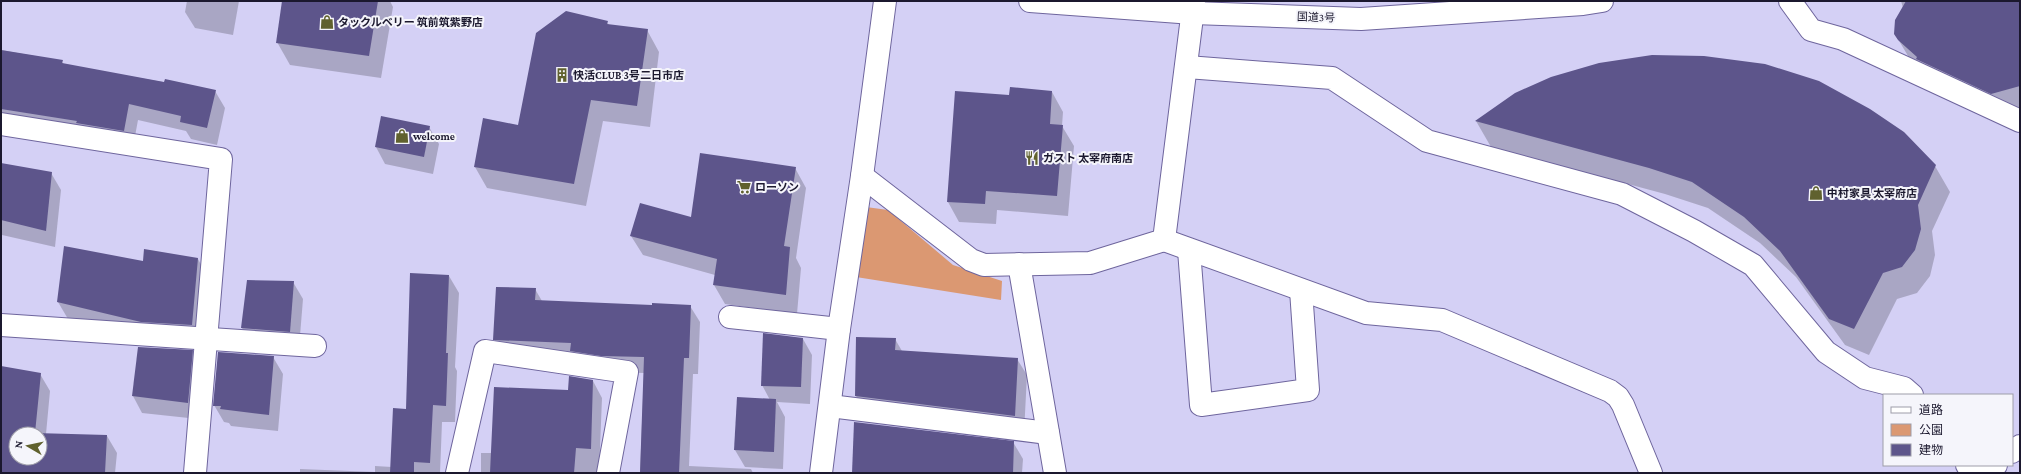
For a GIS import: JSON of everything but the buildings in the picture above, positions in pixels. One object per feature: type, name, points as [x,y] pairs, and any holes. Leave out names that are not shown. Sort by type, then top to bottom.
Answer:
[{"type":"main road","points":[[821,473],[838,329],[862,176],[885,1]]},
{"type":"main road","name":"国道3号","points":[[1030,1],[1194,7],[1361,19],[1582,4],[1602,1]]},
{"type":"main road","points":[[1790,1],[1811,30],[1843,39],[2020,120]]},
{"type":"main road","points":[[1164,240],[1194,7]]},
{"type":"main road","points":[[1187,67],[1332,78],[1427,141],[1622,194],[1694,231],[1753,266],[1826,352],[1864,378],[1904,388],[1911,394]]},
{"type":"main road","points":[[1,124],[221,159],[195,473]]},
{"type":"main road","points":[[862,176],[971,260],[984,265],[1090,263],[1164,240],[1366,314],[1442,320],[1610,391],[1618,397],[1623,405],[1651,473]]},
{"type":"main road","points":[[1189,250],[1201,405],[1308,390],[1302,290]]},
{"type":"main road","points":[[1019,264],[1055,473]]},
{"type":"main road","points":[[730,317],[838,329]]},
{"type":"main road","points":[[1,326],[315,346]]},
{"type":"main road","points":[[457,473],[485,351],[626,372],[608,473]]},
{"type":"main road","points":[[830,406],[1048,433]]},
{"type":"main road","points":[[1967,466],[1969,468],[1988,471],[1995,466]]},
{"type":"green space","points":[[866,207],[888,210],[953,265],[1002,281],[1001,300],[856,277]]},
{"type":"place","name":"タックルベリー 筑前筑紫野店","points":[[327,22]]},
{"type":"place","name":"快活CLUB 3号二日市店","points":[[562,75]]},
{"type":"place","name":"welcome","points":[[402,136]]},
{"type":"place","name":"ガスト 太宰府南店","points":[[1032,158]]},
{"type":"place","name":"ローソン","points":[[744,187]]},
{"type":"place","name":"中村家具 太宰府店","points":[[1816,193]]}]
